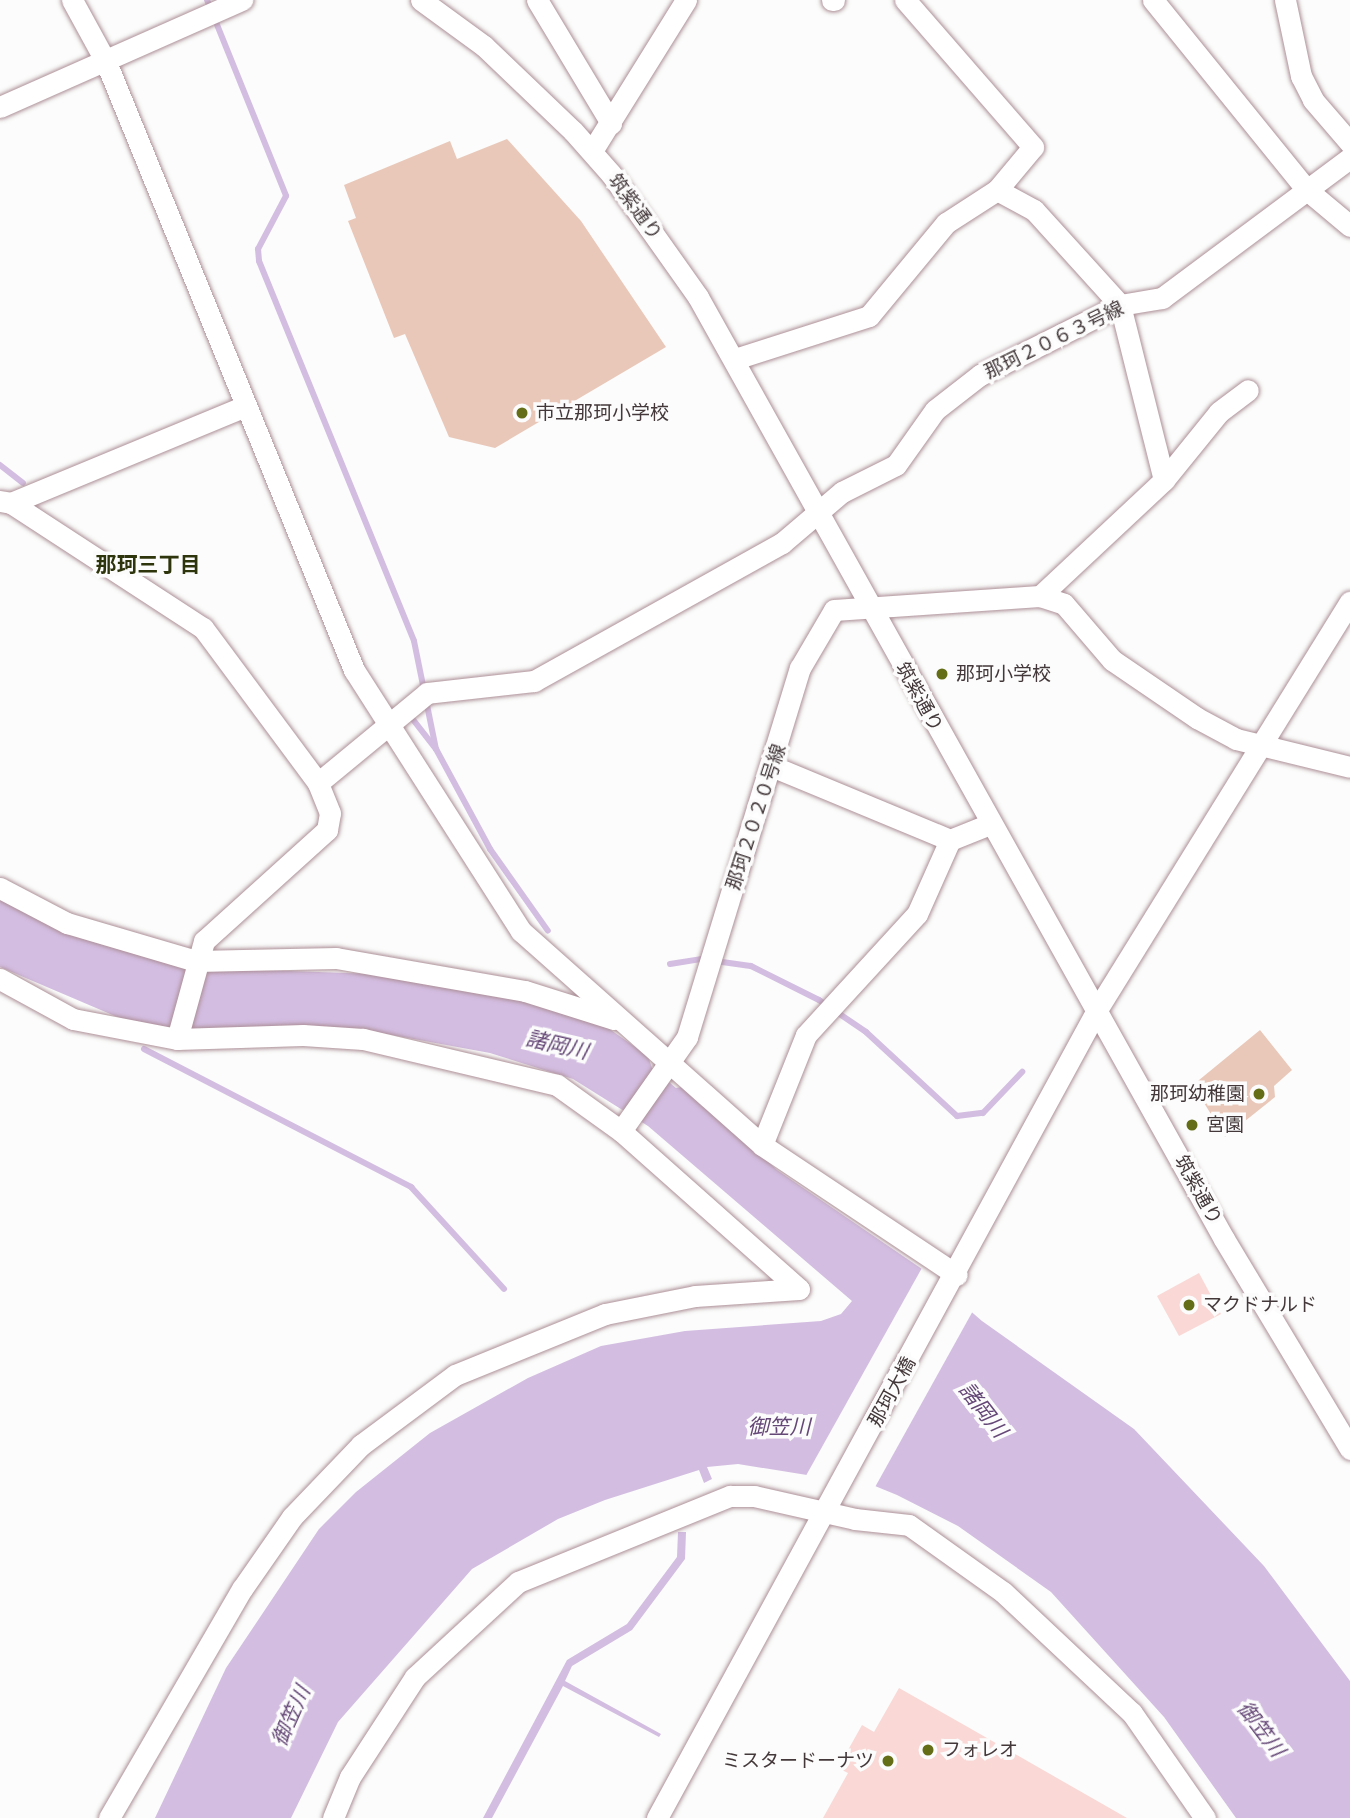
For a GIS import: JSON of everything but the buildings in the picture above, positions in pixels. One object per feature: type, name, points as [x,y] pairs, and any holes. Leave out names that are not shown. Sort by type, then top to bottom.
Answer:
[{"type":"street","points":[[72,0],[106,62],[354,670],[521,931],[762,1144],[957,1275]]},
{"type":"street","points":[[0,107],[243,0]]},
{"type":"street","name":"筑紫通り","points":[[421,0],[484,46],[592,151],[646,220],[734,359],[990,824],[1098,1008],[1275,1327],[1350,1448]]},
{"type":"street","points":[[537,0],[611,123]]},
{"type":"street","points":[[592,151],[686,0]]},
{"type":"street","points":[[734,359],[869,316],[946,223],[997,190],[1033,146],[1031,139],[905,0]]},
{"type":"street","points":[[1153,0],[1307,190],[1350,226]]},
{"type":"street","points":[[1285,0],[1301,76],[1313,100],[1350,143]]},
{"type":"street","name":"那珂２０６３号線","points":[[318,783],[427,693],[534,681],[782,543],[842,492],[896,465],[935,410],[980,375],[1120,305],[1163,298],[1350,158]]},
{"type":"street","points":[[997,190],[1034,209],[1120,305],[1164,480]]},
{"type":"street","points":[[1040,596],[1164,480],[1219,412],[1248,390]]},
{"type":"street","points":[[6,502],[245,405]]},
{"type":"street","points":[[6,502],[203,628],[318,783],[330,813],[327,830],[204,941],[196,961],[177,1040]]},
{"type":"street","points":[[870,608],[1040,596],[1064,604],[1112,660],[1197,718],[1261,745],[1350,767]]},
{"type":"street","name":"那珂大橋","points":[[657,1818],[957,1275],[1098,1008],[1350,602]]},
{"type":"street","name":"那珂２０２０号線","points":[[624,1126],[670,1065],[687,1037],[774,767],[800,668],[834,610],[870,608]]},
{"type":"street","points":[[774,767],[950,840]]},
{"type":"street","points":[[762,1144],[806,1035],[917,914],[950,840],[990,824]]},
{"type":"street","points":[[0,888],[66,923],[196,961],[336,958],[526,991],[620,1021]]},
{"type":"street","points":[[0,979],[73,1018],[177,1040],[303,1035],[363,1039],[557,1085],[624,1126],[799,1289],[695,1296],[605,1314],[455,1375],[361,1445],[292,1517],[242,1589],[109,1818]]},
{"type":"street","points":[[333,1818],[350,1777],[415,1676],[518,1582],[730,1496],[827,1509],[855,1519],[909,1525],[1003,1592],[1132,1713],[1205,1818]]},
{"type":"shaded area","points":[[507,139],[581,221],[666,347],[495,448],[449,437],[405,334],[394,338],[348,221],[356,218],[344,185],[450,141],[457,159]]},
{"type":"shaded area","points":[[1260,1030],[1292,1070],[1274,1086],[1275,1097],[1225,1137],[1193,1085]]},
{"type":"water","points":[[0,898],[83,939],[181,967],[375,974],[503,993],[608,1028],[648,1056],[652,1068],[676,1088],[687,1086],[777,1170],[922,1269],[982,1321],[1134,1429],[1264,1566],[1350,1681],[1350,1818],[1236,1818],[1164,1717],[1051,1592],[958,1526],[875,1486],[738,1464],[707,1467],[712,1479],[704,1483],[699,1470],[605,1500],[558,1519],[472,1569],[338,1722],[291,1818],[155,1818],[226,1668],[319,1529],[356,1492],[430,1433],[528,1378],[601,1346],[685,1331],[821,1321],[841,1314],[852,1301],[648,1126],[573,1079],[490,1053],[359,1029],[203,1035],[129,1022],[0,967]]},
{"type":"water","points":[[678,1532],[686,1532],[685,1559],[632,1630],[572,1666],[565,1681],[661,1734],[659,1737],[563,1686],[492,1818],[483,1818],[567,1660],[627,1624],[677,1557]]},
{"type":"pier","points":[[923,1266],[974,1309],[874,1489],[803,1481]]},
{"type":"waterway","points":[[207,0],[286,196],[258,249],[259,261],[414,641],[436,749]]},
{"type":"waterway","points":[[0,465],[23,483]]},
{"type":"waterway","points":[[411,717],[436,749],[490,849],[548,931]]},
{"type":"waterway","points":[[670,964],[701,959],[751,966],[819,1000],[866,1032],[957,1116],[983,1113],[1022,1072]]},
{"type":"waterway","points":[[144,1049],[411,1187],[504,1289]]},
{"type":"place","name":"市立那珂小学校","points":[[522,413]]},
{"type":"place","name":"那珂小学校","points":[[942,674]]},
{"type":"place","name":"那珂幼稚園","points":[[1259,1094]]},
{"type":"place","name":"宮園","points":[[1192,1125]]},
{"type":"place","name":"マクドナルド","points":[[1189,1305]]},
{"type":"place","name":"フォレオ","points":[[928,1750]]},
{"type":"place","name":"ミスタードーナツ","points":[[888,1761]]},
{"type":"district","name":"那珂三丁目","points":[[148,565]]},
{"type":"water label","name":"諸岡川","points":[[557,1045]]},
{"type":"water label","name":"諸岡川","points":[[983,1410]]},
{"type":"water label","name":"御笠川","points":[[779,1427]]},
{"type":"water label","name":"御笠川","points":[[291,1716]]},
{"type":"water label","name":"御笠川","points":[[1261,1729]]}]
